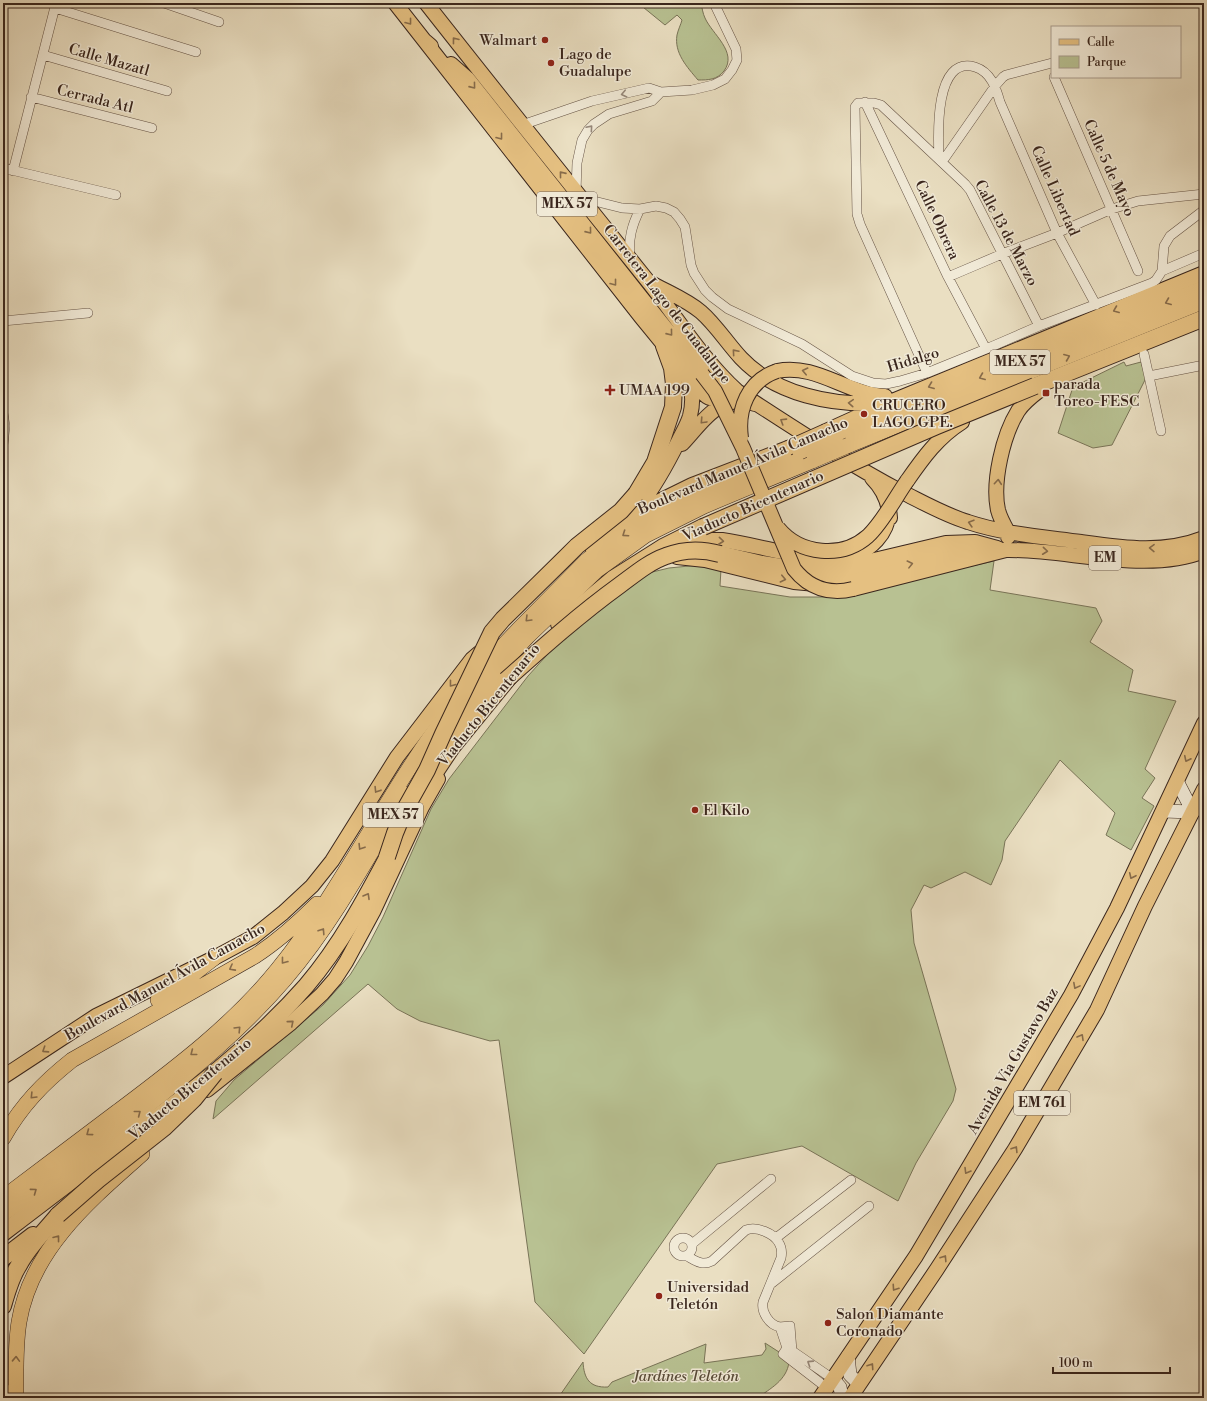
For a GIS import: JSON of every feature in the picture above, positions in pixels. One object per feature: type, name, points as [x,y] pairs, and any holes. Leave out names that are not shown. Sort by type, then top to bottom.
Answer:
[{"type":"highway","name":"MEX 57","points":[[794,450],[831,434],[1204,288]]},
{"type":"highway","name":"Boulevard Manuel Ávila Camacho","points":[[3,1214],[94,1148],[189,1073],[234,1033],[285,979],[314,943],[359,873],[418,774],[451,728],[493,674],[528,636],[596,571],[646,536],[704,506],[849,445],[1204,301]]},
{"type":"highway","name":"Viaducto Bicentenario","points":[[3,1233],[215,1073],[270,1024],[307,985],[342,938],[370,890],[414,804],[452,746],[506,680],[553,630],[614,578],[663,547],[703,527],[786,491],[1204,318]]},
{"type":"highway","points":[[387,857],[404,811],[427,770],[484,646],[492,632],[503,619],[577,546],[627,506],[637,504],[671,415],[674,390],[672,368],[664,346]]},
{"type":"highway","points":[[657,455],[674,431]]},
{"type":"highway","name":"Boulevard Manuel Ávila Camacho","points":[[3,1198],[149,1088],[207,1041],[243,1007],[276,971],[305,933],[338,883],[407,771],[445,716],[483,667],[586,562],[640,523],[794,450]]},
{"type":"highway","points":[[506,680],[578,618],[649,564],[666,556],[683,551],[700,550],[748,562],[800,570],[837,569],[953,543],[975,542],[1001,549]]},
{"type":"highway","name":"MEX 57","points":[[3,1138],[28,1101],[52,1076],[72,1060],[274,944],[338,883]]},
{"type":"highway","points":[[72,1060],[106,1031],[170,992],[214,958]]},
{"type":"highway","points":[[4,1252],[58,1215],[98,1180],[164,1128],[194,1099],[215,1073]]},
{"type":"highway","points":[[16,1398],[16,1358],[19,1322],[26,1294],[39,1266],[67,1225],[100,1192],[178,1123],[206,1090]]},
{"type":"highway","points":[[3,1306],[7,1291],[26,1252],[58,1215]]},
{"type":"highway","points":[[3,1391],[3,1398]]},
{"type":"main road","name":"Carretera Lago de Guadalupe","points":[[395,3],[424,40],[468,79],[702,374],[718,397],[743,448],[790,562],[798,574],[815,587],[830,592],[846,591],[1001,549],[1138,560],[1195,550],[1204,538]]},
{"type":"main road","name":"Carretera Lago de Guadalupe","points":[[426,3],[648,281],[707,360],[736,390],[762,407],[867,466],[941,512],[968,522],[1008,532],[1115,547],[1157,549],[1172,553]]},
{"type":"main road","points":[[424,40],[664,346],[704,394],[710,399],[718,399],[724,395],[727,386],[724,379]]},
{"type":"main road","name":"Boulevard Manuel Ávila Camacho","points":[[831,434],[890,402],[1204,273]]},
{"type":"main road","points":[[648,281],[689,303],[701,313],[741,358],[757,372],[776,384],[799,394],[829,400],[861,403],[890,402]]},
{"type":"main road","name":"MEX 57","points":[[962,422],[1038,388],[1204,324]]},
{"type":"main road","points":[[637,504],[654,485],[687,424],[691,408],[692,394],[682,368]]},
{"type":"main road","points":[[743,448],[740,425],[745,401],[755,384],[765,376],[777,370],[794,369],[807,371],[873,395],[892,396],[909,394]]},
{"type":"main road","points":[[648,560],[667,557],[696,558],[794,582],[820,584],[841,581],[963,551],[978,549],[1001,549],[1008,532],[1002,522],[997,506],[997,487],[1001,460],[1015,417],[1038,388]]},
{"type":"main road","points":[[637,504],[674,431],[677,422],[678,409],[674,390]]},
{"type":"main road","points":[[673,452],[688,438],[711,412],[721,405],[745,401],[762,407]]},
{"type":"main road","points":[[4,1252],[77,1184],[206,1090],[291,1023],[322,994],[335,979],[346,962],[374,912],[422,807],[446,767],[530,659],[554,635],[608,588],[648,560],[673,545],[829,478],[867,466],[962,422]]},
{"type":"main road","points":[[776,525],[790,539],[807,548],[823,551],[846,548],[862,541],[874,529],[934,444],[948,431],[962,422]]},
{"type":"main road","name":"Boulevard Manuel Ávila Camacho","points":[[3,1077],[96,1016],[214,958],[253,936],[284,913],[312,886],[332,861],[397,757],[472,660],[578,554],[637,504],[794,450]]},
{"type":"main road","points":[[865,562],[877,551],[885,540],[889,527],[889,513],[886,499],[867,466]]},
{"type":"main road","points":[[682,541],[722,540],[818,560],[836,560],[853,556],[872,545],[880,537],[886,527],[889,513]]},
{"type":"main road","name":"Avenida Via Gustavo Baz","points":[[827,1388],[916,1256],[1072,993],[1117,908],[1204,724]]},
{"type":"main road","points":[[1176,781],[1193,812]]},
{"type":"main road","name":"EM 761","points":[[850,1398],[1015,1149],[1097,1010],[1145,906],[1204,789]]},
{"type":"main road","points":[[1163,811],[1193,812]]},
{"type":"main road","points":[[3,1066],[27,1062]]},
{"type":"main road","points":[[848,1356],[850,1375],[859,1384]]},
{"type":"main road","points":[[827,1388],[840,1387],[842,1398]]},
{"type":"street","points":[[164,3],[219,22]]},
{"type":"street","points":[[13,171],[55,5],[196,52]]},
{"type":"street","points":[[522,125],[592,101],[649,88],[662,92],[692,90],[713,85],[725,79],[737,60],[736,49],[718,6]]},
{"type":"street","name":"Calle Mazatl","points":[[43,55],[167,91]]},
{"type":"street","points":[[940,160],[938,134],[939,111],[946,82],[951,73],[958,68],[974,66],[985,72],[996,86]]},
{"type":"street","points":[[940,160],[1003,77],[1006,75],[1051,67]]},
{"type":"street","name":"Calle 5 de Mayo","points":[[1054,78],[1138,271]]},
{"type":"street","name":"Calle Libertad","points":[[996,86],[1000,102],[1057,233],[1096,306]]},
{"type":"street","points":[[579,195],[577,163],[582,140],[588,130],[609,114],[652,101],[662,92]]},
{"type":"street","name":"Cerrada Atl","points":[[31,97],[152,128]]},
{"type":"street","points":[[865,102],[858,103],[855,107],[857,214],[860,224],[927,373]]},
{"type":"street","name":"Calle 13 de Marzo","points":[[865,102],[878,103],[881,105],[970,190],[1039,326]]},
{"type":"street","name":"Calle Obrera","points":[[865,102],[948,276],[986,349]]},
{"type":"street","points":[[3,168],[116,195]]},
{"type":"street","points":[[948,276],[1057,233],[1112,209],[1138,201],[1204,194]]},
{"type":"street","name":"Hidalgo","points":[[579,195],[622,208],[640,209],[656,206],[666,208],[674,212],[685,227],[692,265],[699,282],[712,297],[728,309],[786,336],[819,355],[844,372],[866,381],[886,384],[900,382],[927,373],[1039,326],[1152,284],[1162,271],[1204,253]]},
{"type":"street","points":[[630,260],[630,235],[640,209]]},
{"type":"street","points":[[1162,271],[1164,246],[1170,236],[1204,210]]},
{"type":"street","points":[[3,321],[88,313]]},
{"type":"street","points":[[1144,354],[1161,431]]},
{"type":"street","points":[[1149,376],[1204,365]]},
{"type":"street","points":[[3,413],[5,426],[3,445]]},
{"type":"street","points":[[692,1244],[771,1179]]},
{"type":"street","points":[[776,1238],[851,1180]]},
{"type":"street","points":[[770,1284],[869,1206]]},
{"type":"street","points":[[687,1256],[692,1251],[692,1244],[684,1238],[677,1241],[675,1244],[675,1250],[677,1253],[687,1256],[702,1264],[707,1264],[712,1261],[746,1230],[751,1228],[763,1231],[776,1238],[780,1243],[782,1250],[781,1258],[762,1308],[763,1313],[768,1319],[780,1327],[789,1352],[827,1388]]},
{"type":"street","points":[[780,1327],[790,1326],[789,1352]]},
{"type":"green space","points":[[638,3],[701,3],[703,13],[708,24],[726,50],[728,57],[724,71],[715,78],[709,80],[698,80],[682,59],[677,48],[677,35],[682,20],[677,15],[665,25]]},
{"type":"green space","points":[[1124,362],[1126,366],[1141,362],[1146,378],[1112,445],[1093,448],[1058,433],[1073,387]]},
{"type":"green space","points":[[994,561],[990,590],[1096,608],[1102,621],[1090,642],[1133,670],[1128,691],[1176,701],[1145,769],[1155,778],[1142,798],[1154,806],[1131,850],[1106,835],[1115,813],[1060,760],[1005,841],[1002,860],[991,885],[965,872],[931,888],[924,885],[911,910],[914,943],[956,1089],[953,1101],[916,1163],[898,1201],[802,1146],[717,1164],[584,1354],[535,1302],[499,1040],[490,1041],[420,1021],[397,1009],[368,984],[213,1119],[216,1101],[234,1080],[323,1005],[350,975],[368,946],[383,917],[431,809],[449,779],[528,676],[556,645],[644,574],[669,568],[699,565],[721,569],[720,586],[790,597],[835,597]]},
{"type":"green space","name":"Jardínes Teletón","points":[[765,1343],[779,1352],[789,1362],[788,1368],[781,1379],[757,1398],[558,1398],[583,1362],[586,1377],[592,1384],[596,1386],[608,1387],[612,1382],[706,1344],[704,1363],[762,1355],[766,1349]]},
{"type":"place","name":"Walmart","points":[[545,40]]},
{"type":"place","name":"Lago de Guadalupe","points":[[551,63]]},
{"type":"place","name":"UMAA 199","points":[[610,390]]},
{"type":"place","name":"parada Toreo-FESC","points":[[1046,393]]},
{"type":"place","name":"CRUCERO LAGO GPE.","points":[[864,414]]},
{"type":"place","name":"El Kilo","points":[[695,810]]},
{"type":"place","name":"Universidad Teletón","points":[[659,1296]]},
{"type":"place","name":"Salon Diamante Coronado","points":[[828,1323]]}]
